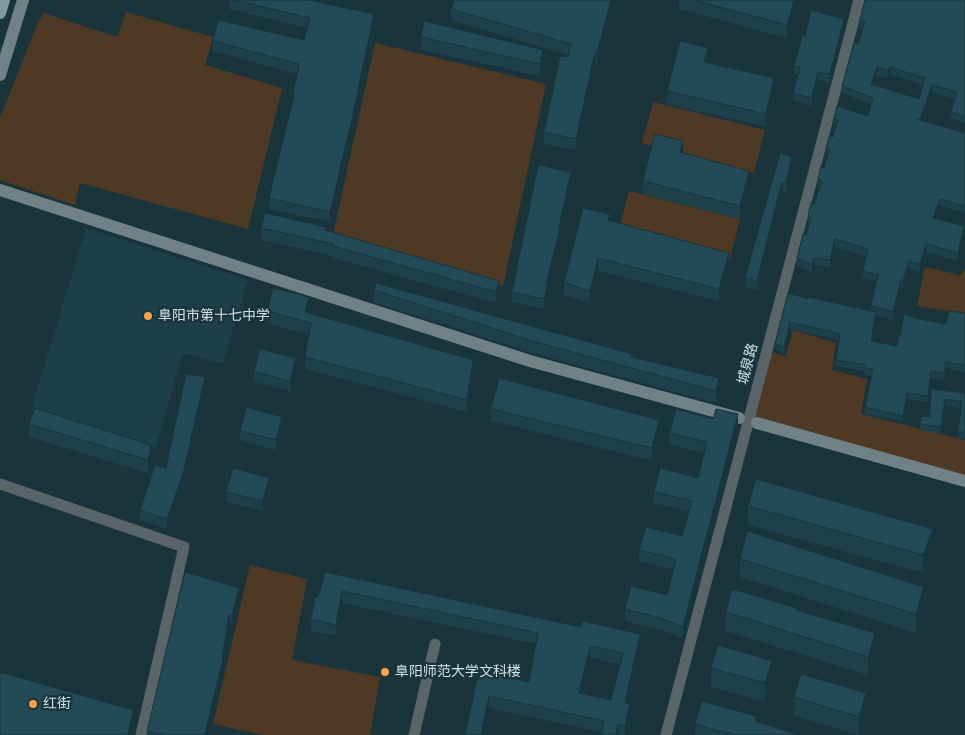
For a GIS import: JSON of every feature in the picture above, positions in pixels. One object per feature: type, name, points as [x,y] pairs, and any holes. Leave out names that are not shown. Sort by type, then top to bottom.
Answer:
[{"type":"main road","points":[[0,13],[4,0]]},
{"type":"main road","points":[[0,75],[23,0]]},
{"type":"main road","points":[[0,190],[530,361],[739,418]]},
{"type":"main road","points":[[757,423],[965,480]]},
{"type":"street","name":"城泉路","points":[[666,735],[859,0]]},
{"type":"street","points":[[0,484],[184,547],[141,735]]},
{"type":"street","points":[[414,735],[435,644]]},
{"type":"shaded area","points":[[126,12],[213,37],[205,65],[282,88],[248,229],[80,183],[75,205],[0,180],[0,118],[38,22],[44,13],[117,37]]},
{"type":"shaded area","points":[[375,43],[546,84],[503,286],[333,235]]},
{"type":"shaded area","points":[[653,102],[765,130],[754,173],[642,143]]},
{"type":"shaded area","points":[[629,191],[740,219],[729,262],[618,232]]},
{"type":"shaded area","name":"阜阳市第十七中学","points":[[86,228],[248,280],[223,364],[183,353],[156,447],[31,410]]},
{"type":"shaded area","points":[[925,267],[960,275],[965,269],[965,314],[917,306]]},
{"type":"shaded area","points":[[793,330],[836,343],[832,370],[867,379],[861,414],[965,440],[965,475],[754,416],[769,352],[786,356]]},
{"type":"shaded area","points":[[250,565],[307,579],[292,660],[380,677],[370,735],[263,735],[213,724]]},
{"type":"building","points":[[233,0],[309,0],[374,14],[330,212],[269,198],[294,95],[299,64],[213,41],[218,20],[304,40],[310,18]]},
{"type":"building","points":[[454,0],[611,0],[597,53],[595,52],[576,139],[544,132],[560,56],[568,57],[571,44],[451,9]]},
{"type":"building","points":[[693,0],[794,0],[787,25]]},
{"type":"building","points":[[865,0],[965,0],[965,116],[951,112],[957,92],[932,85],[920,119],[917,119],[965,133],[965,206],[940,199],[933,218],[964,226],[958,253],[926,244],[920,264],[909,261],[903,281],[901,280],[893,312],[871,306],[878,275],[863,271],[868,249],[835,239],[830,260],[814,258],[812,265],[797,258],[803,234],[806,235],[811,217],[808,216],[811,203],[814,204],[822,181],[818,179],[821,166],[824,168],[830,150],[826,149],[829,136],[833,137],[838,120],[834,119],[837,106],[868,116],[873,98],[842,86],[854,43],[858,44],[865,21],[860,20]],"holes":[[[877,67],[888,71],[890,67],[925,78],[919,99],[871,84]]]},
{"type":"building","points":[[811,10],[844,19],[830,74],[818,72],[812,98],[793,93],[800,67],[794,66],[802,36],[805,36]]},
{"type":"building","points":[[424,21],[543,50],[540,64],[421,37]]},
{"type":"building","points":[[680,41],[708,48],[704,62],[774,78],[766,114],[667,91]]},
{"type":"building","points":[[655,134],[683,141],[680,152],[749,171],[740,206],[643,181]]},
{"type":"building","points":[[780,153],[792,157],[786,183],[782,182],[757,281],[745,278]]},
{"type":"building","points":[[538,165],[571,172],[544,299],[512,292]]},
{"type":"building","points":[[583,208],[610,214],[608,220],[729,253],[719,289],[598,258],[590,291],[564,282]]},
{"type":"building","points":[[265,213],[326,227],[325,230],[499,281],[496,292],[333,246],[334,244],[261,228]]},
{"type":"building","points":[[376,283],[632,354],[631,357],[719,378],[716,391],[532,341],[374,290]]},
{"type":"building","points":[[273,288],[309,297],[305,312],[473,360],[467,400],[305,357],[311,323],[267,311]]},
{"type":"building","points":[[788,293],[808,299],[808,297],[876,312],[871,341],[897,346],[904,314],[946,324],[949,311],[965,313],[965,365],[946,362],[944,373],[931,371],[928,396],[907,393],[903,416],[865,407],[873,369],[865,368],[866,365],[836,360],[840,334],[790,322],[784,347],[775,344]]},
{"type":"building","points":[[260,349],[296,358],[290,381],[254,372]]},
{"type":"building","points":[[186,374],[205,377],[183,474],[167,519],[140,510],[155,465],[166,468]]},
{"type":"building","points":[[499,378],[659,420],[652,448],[491,409]]},
{"type":"building","points":[[931,389],[965,393],[965,432],[958,432],[962,402],[945,399],[941,427],[920,424],[921,416],[930,417]]},
{"type":"building","points":[[246,407],[282,417],[276,440],[240,431]]},
{"type":"building","points":[[35,408],[151,445],[148,460],[29,424]]},
{"type":"building","points":[[676,409],[713,419],[716,409],[738,414],[683,627],[661,618],[625,609],[631,586],[667,595],[676,559],[639,550],[646,527],[682,536],[692,501],[654,492],[660,468],[698,478],[707,442],[670,433]]},
{"type":"building","points":[[233,468],[269,478],[263,501],[226,492]]},
{"type":"building","points":[[756,479],[933,529],[923,555],[748,506]]},
{"type":"building","points":[[747,531],[924,587],[916,614],[740,559]]},
{"type":"building","points":[[185,572],[239,588],[232,615],[229,614],[223,659],[205,735],[166,735],[147,731]]},
{"type":"building","points":[[325,572],[581,627],[582,621],[640,634],[625,703],[630,704],[625,726],[618,724],[616,735],[601,735],[604,721],[489,696],[481,735],[465,735],[479,671],[529,682],[538,633],[342,591],[336,625],[311,619],[315,597],[318,597]],"holes":[[[590,646],[623,653],[611,700],[579,693]]]},
{"type":"building","points":[[732,589],[875,633],[868,657],[726,612]]},
{"type":"building","points":[[718,645],[772,661],[765,683],[711,668]]},
{"type":"building","name":"红街","points":[[0,672],[133,710],[128,735],[0,735]]},
{"type":"building","points":[[801,674],[866,693],[859,717],[794,697]]},
{"type":"building","points":[[702,701],[756,716],[755,721],[798,735],[735,735],[695,724]]},
{"type":"place","name":"阜阳市第十七中学","points":[[148,316]]},
{"type":"place","name":"阜阳师范大学文科楼","points":[[385,672]]},
{"type":"place","name":"红街","points":[[33,704]]}]
